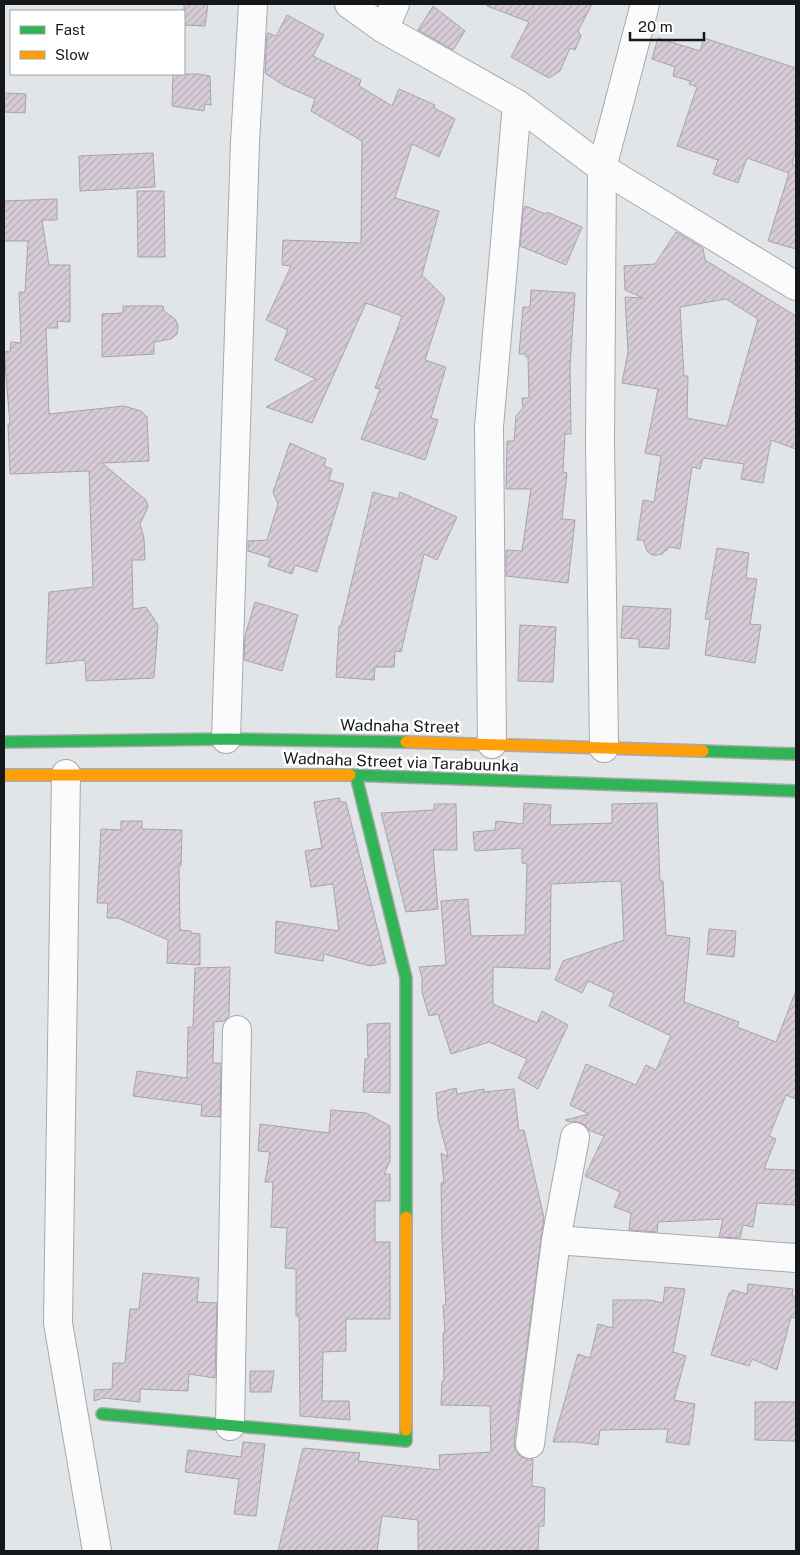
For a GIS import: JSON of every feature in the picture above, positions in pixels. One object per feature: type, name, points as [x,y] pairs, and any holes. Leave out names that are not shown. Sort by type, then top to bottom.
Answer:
[{"type":"main road","name":"Wadnaha Street","points":[[4,742],[226,740],[492,744],[796,754]]},
{"type":"main road","name":"Wadnaha Street via Tarabuunka","points":[[4,775],[356,776],[796,791]]},
{"type":"main road","points":[[102,1414],[406,1441],[406,978],[356,776]]},
{"type":"street","points":[[226,740],[245,142],[253,4]]},
{"type":"street","points":[[349,4],[384,28],[516,104],[602,168],[796,286]]},
{"type":"street","points":[[384,28],[395,4]]},
{"type":"street","points":[[604,748],[600,441],[602,168],[645,4]]},
{"type":"street","points":[[492,744],[489,427],[516,104]]},
{"type":"street","points":[[796,748],[796,754]]},
{"type":"street","points":[[66,774],[58,1323],[97,1551]]},
{"type":"street","points":[[230,1426],[237,1030]]},
{"type":"street","points":[[530,1444],[556,1240],[575,1138]]},
{"type":"street","points":[[556,1240],[796,1258]]},
{"type":"building","points":[[184,4],[208,4],[205,26],[185,25]]},
{"type":"building","points":[[487,4],[592,4],[578,31],[581,36],[575,50],[570,48],[560,71],[549,78],[511,57],[529,22],[487,6]]},
{"type":"building","points":[[433,6],[465,31],[453,50],[418,30]]},
{"type":"building","points":[[287,15],[324,35],[313,56],[361,80],[359,86],[392,106],[399,89],[435,105],[434,108],[455,119],[439,157],[412,144],[395,198],[439,211],[422,275],[445,298],[425,360],[446,367],[431,418],[438,420],[425,460],[361,439],[380,389],[375,388],[402,316],[366,303],[312,423],[266,407],[316,379],[275,360],[288,330],[266,320],[291,266],[282,265],[283,240],[361,243],[362,141],[311,111],[315,99],[283,85],[265,73],[267,35],[268,33],[276,36]]},
{"type":"building","points":[[658,38],[700,51],[704,38],[796,68],[796,149],[792,164],[796,165],[796,249],[768,241],[789,173],[747,158],[738,183],[713,174],[718,160],[677,146],[697,87],[689,84],[690,81],[673,76],[675,67],[652,59]]},
{"type":"building","points":[[198,74],[210,76],[211,105],[205,104],[204,111],[172,106],[173,75]]},
{"type":"building","points":[[4,93],[26,94],[25,113],[4,112]]},
{"type":"building","points":[[153,153],[155,187],[80,191],[79,156]]},
{"type":"building","points":[[137,191],[164,191],[165,257],[138,257]]},
{"type":"building","points":[[57,199],[57,220],[42,220],[49,265],[70,265],[70,322],[57,321],[58,328],[46,328],[49,414],[124,406],[141,411],[147,417],[149,461],[102,463],[146,500],[148,507],[140,524],[144,538],[145,560],[132,560],[133,609],[146,607],[158,625],[154,678],[86,681],[85,660],[46,664],[49,592],[93,587],[89,471],[10,474],[8,424],[10,424],[4,351],[10,352],[11,342],[21,343],[19,292],[25,292],[28,241],[4,241],[4,201]]},
{"type":"building","points":[[525,206],[546,214],[547,212],[582,227],[566,265],[520,246]]},
{"type":"building","points":[[676,232],[703,248],[705,260],[796,316],[796,449],[771,440],[763,483],[741,479],[744,464],[703,458],[700,469],[692,467],[680,549],[670,547],[662,554],[652,555],[647,551],[643,540],[637,540],[643,500],[654,502],[661,456],[645,453],[658,389],[622,383],[628,352],[625,297],[643,298],[625,290],[624,266],[655,264]],"holes":[[[726,299],[758,319],[727,426],[687,418],[688,376],[684,376],[680,307]]]},
{"type":"building","points":[[531,290],[575,293],[570,366],[571,434],[565,434],[563,472],[567,473],[562,519],[575,520],[568,583],[506,576],[506,550],[522,551],[531,489],[506,489],[507,441],[514,441],[516,416],[523,408],[522,398],[529,398],[528,357],[526,357],[526,354],[519,354],[523,307],[530,307]]},
{"type":"building","points":[[123,306],[163,306],[164,311],[175,319],[178,326],[177,334],[171,339],[154,342],[154,354],[102,357],[102,314],[123,313]]},
{"type":"building","points":[[290,443],[326,459],[324,466],[332,469],[329,480],[344,484],[317,572],[295,565],[292,574],[268,566],[271,558],[248,551],[248,541],[267,540],[278,504],[273,492]]},
{"type":"building","points":[[373,492],[398,499],[400,492],[457,517],[437,560],[424,554],[401,652],[395,651],[394,667],[375,667],[374,680],[336,677],[339,626],[341,626]]},
{"type":"building","points":[[717,548],[749,553],[746,578],[757,579],[750,624],[761,625],[755,663],[705,655],[710,619],[705,619]]},
{"type":"building","points":[[255,602],[298,615],[282,671],[244,660],[245,636]]},
{"type":"building","points":[[623,606],[671,609],[669,649],[639,647],[639,639],[621,638]]},
{"type":"building","points":[[520,625],[556,627],[553,682],[518,681]]},
{"type":"building","points":[[340,798],[340,802],[346,802],[386,963],[370,966],[324,954],[323,961],[275,953],[276,921],[339,931],[333,884],[311,887],[305,851],[322,848],[314,802]]},
{"type":"building","points":[[524,803],[551,805],[550,825],[612,823],[612,804],[657,803],[660,881],[663,881],[666,935],[690,938],[684,1002],[739,1022],[737,1027],[776,1042],[796,994],[796,1099],[786,1095],[769,1136],[776,1139],[764,1169],[796,1170],[796,1205],[757,1203],[753,1227],[743,1225],[740,1238],[719,1237],[723,1219],[658,1222],[657,1232],[629,1230],[631,1213],[614,1207],[620,1192],[585,1176],[604,1136],[588,1130],[585,1125],[578,1122],[565,1120],[589,1114],[570,1105],[586,1064],[636,1085],[646,1065],[656,1070],[671,1036],[609,1006],[614,993],[588,981],[582,993],[555,980],[563,961],[624,940],[621,881],[551,884],[550,969],[493,967],[493,1004],[537,1023],[542,1011],[568,1025],[538,1089],[518,1078],[527,1059],[489,1042],[451,1054],[438,1014],[429,1016],[422,992],[422,978],[419,967],[446,965],[441,901],[468,899],[471,936],[525,935],[527,864],[522,863],[522,848],[475,851],[473,832],[495,830],[496,821],[523,824]]},
{"type":"building","points":[[434,804],[456,804],[457,850],[433,850],[438,909],[406,912],[381,813],[434,810]]},
{"type":"building","points":[[121,821],[142,821],[142,829],[182,830],[181,866],[179,866],[180,930],[200,934],[200,965],[167,963],[168,940],[118,918],[107,918],[108,903],[97,903],[101,829],[121,830]]},
{"type":"building","points":[[709,929],[736,931],[734,957],[707,954]]},
{"type":"building","points":[[230,967],[229,1016],[224,1021],[214,1022],[213,1063],[221,1063],[220,1117],[201,1116],[202,1105],[133,1096],[137,1071],[187,1078],[188,1027],[193,1027],[195,968]]},
{"type":"building","points":[[390,1023],[390,1093],[363,1092],[365,1059],[368,1059],[367,1024]]},
{"type":"building","points":[[456,1088],[457,1094],[484,1089],[484,1092],[514,1089],[519,1131],[524,1130],[544,1218],[514,1442],[515,1450],[520,1456],[527,1459],[527,1461],[533,1459],[532,1486],[545,1488],[544,1526],[539,1526],[538,1551],[418,1551],[418,1520],[382,1516],[377,1551],[278,1551],[303,1448],[360,1453],[358,1461],[440,1470],[439,1455],[491,1452],[490,1406],[441,1405],[442,1381],[444,1381],[443,1333],[445,1333],[443,1305],[446,1305],[441,1183],[444,1183],[441,1153],[448,1157],[438,1118],[436,1093]]},
{"type":"building","points":[[331,1110],[366,1113],[390,1126],[390,1161],[384,1174],[390,1174],[390,1201],[375,1201],[375,1242],[390,1242],[390,1319],[346,1319],[346,1351],[323,1352],[322,1401],[349,1401],[350,1420],[300,1416],[299,1316],[296,1316],[296,1269],[285,1268],[287,1228],[271,1227],[273,1182],[265,1182],[270,1152],[258,1151],[260,1124],[329,1133]]},
{"type":"building","points":[[143,1273],[199,1278],[197,1302],[217,1303],[215,1378],[189,1374],[188,1391],[140,1389],[140,1402],[103,1398],[94,1401],[94,1390],[112,1389],[113,1363],[125,1363],[130,1309],[139,1309]]},
{"type":"building","points":[[748,1284],[793,1289],[792,1296],[796,1296],[796,1318],[791,1317],[777,1370],[752,1359],[749,1366],[711,1355],[729,1293],[732,1290],[747,1294]]},
{"type":"building","points":[[665,1287],[685,1289],[673,1352],[686,1356],[674,1400],[695,1404],[689,1445],[666,1442],[668,1429],[600,1430],[598,1445],[578,1442],[553,1442],[578,1354],[590,1358],[598,1324],[613,1328],[613,1300],[651,1300],[663,1303]]},
{"type":"building","points":[[250,1371],[274,1371],[271,1392],[250,1392]]},
{"type":"building","points":[[755,1402],[796,1402],[796,1441],[755,1440]]},
{"type":"building","points":[[243,1442],[265,1444],[256,1516],[234,1514],[239,1479],[185,1472],[188,1450],[241,1457]]},
{"type":"traffic: fast","points":[[4,742],[226,739],[406,742]]},
{"type":"traffic: fast","points":[[703,751],[796,754]]},
{"type":"traffic: fast","points":[[350,775],[796,791]]},
{"type":"traffic: fast","points":[[356,776],[406,978],[406,1217]]},
{"type":"traffic: fast","points":[[102,1414],[406,1441],[406,1430]]},
{"type":"traffic: slow","points":[[406,742],[703,751]]},
{"type":"traffic: slow","points":[[4,775],[350,775]]},
{"type":"traffic: slow","points":[[406,1217],[406,1430]]}]
